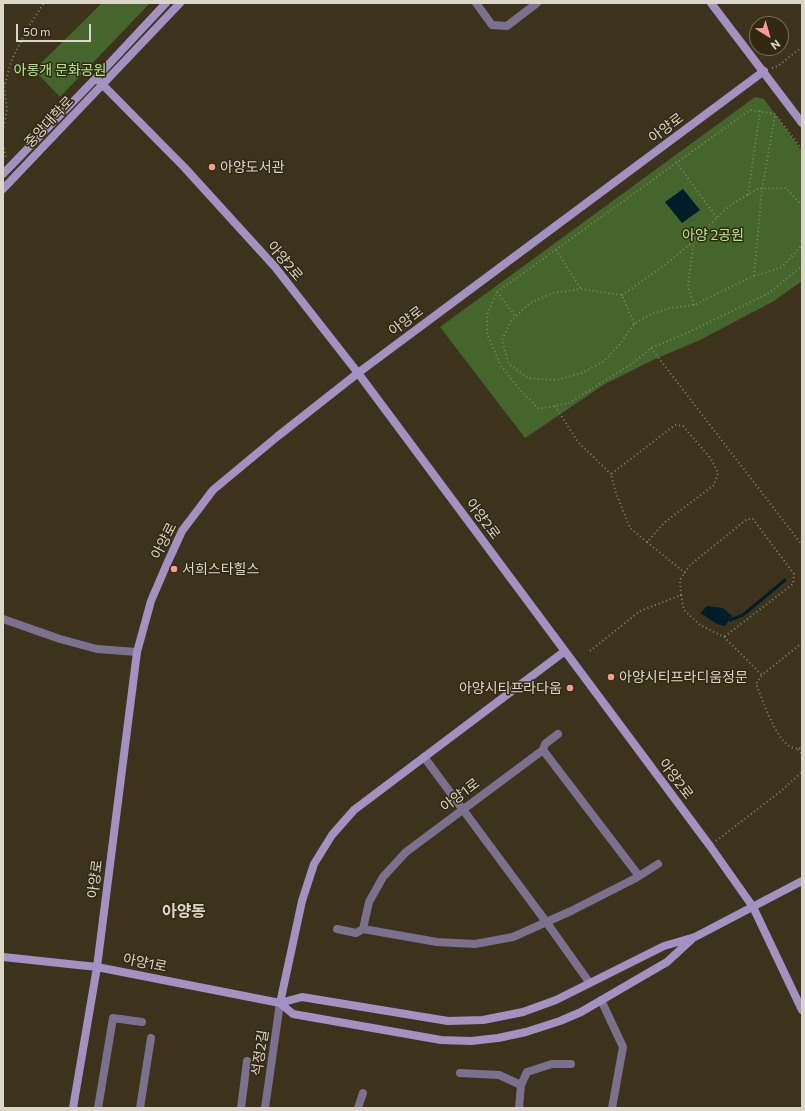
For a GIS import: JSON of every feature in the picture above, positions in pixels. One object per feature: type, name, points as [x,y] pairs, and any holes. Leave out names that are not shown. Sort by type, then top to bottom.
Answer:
[{"type":"street","name":"중앙대학로","points":[[6,171],[166,3]]},
{"type":"street","name":"중앙대학로","points":[[3,189],[180,3]]},
{"type":"street","points":[[476,3],[492,25],[507,26],[537,3]]},
{"type":"street","points":[[712,3],[802,123]]},
{"type":"street","name":"아양로","points":[[73,1108],[96,967],[137,652],[151,601],[182,531],[213,490],[278,436],[358,373],[764,71]]},
{"type":"street","name":"아양2로","points":[[96,78],[184,167],[275,267],[358,373],[710,846],[753,907],[802,1010]]},
{"type":"street","points":[[3,619],[60,639],[96,648],[137,652]]},
{"type":"street","points":[[280,1003],[302,901],[314,864],[332,835],[354,810],[565,651]]},
{"type":"street","name":"아양1로","points":[[363,929],[369,902],[383,877],[406,852],[543,750],[545,744],[558,734]]},
{"type":"street","points":[[543,750],[639,876]]},
{"type":"street","points":[[424,757],[590,982]]},
{"type":"street","points":[[337,929],[356,933],[363,929],[437,942],[475,944],[513,937],[547,923],[639,876],[658,864]]},
{"type":"street","name":"아양1로","points":[[3,957],[96,967],[280,1003],[302,997],[448,1021],[483,1020],[523,1012],[556,1000],[664,946],[695,936],[802,881]]},
{"type":"street","name":"아양1로","points":[[280,1003],[293,1014],[441,1040],[471,1041],[498,1038],[526,1032],[560,1021],[581,1012],[667,962],[695,936]]},
{"type":"street","points":[[601,1000],[623,1047],[612,1108]]},
{"type":"street","name":"석정2길","points":[[265,1108],[280,1003]]},
{"type":"street","points":[[98,1108],[113,1018],[142,1022]]},
{"type":"street","points":[[140,1108],[151,1038]]},
{"type":"street","points":[[241,1108],[247,1062]]},
{"type":"street","points":[[519,1108],[521,1085],[527,1072],[552,1064],[571,1064]]},
{"type":"street","points":[[460,1073],[499,1075],[521,1085]]},
{"type":"street","points":[[358,1108],[363,1093]]},
{"type":"path","points":[[3,131],[7,109],[4,87],[12,59],[29,26],[44,3]]},
{"type":"path","points":[[764,71],[778,66],[802,47]]},
{"type":"path","points":[[802,149],[775,114],[750,110],[497,292],[487,315],[487,334],[501,366],[520,390],[539,409],[569,403],[633,363],[651,348],[687,333],[769,293],[802,266]]},
{"type":"path","points":[[748,195],[760,111]]},
{"type":"path","points":[[754,276],[762,189],[775,114]]},
{"type":"path","points":[[3,144],[6,171]]},
{"type":"path","points":[[676,162],[717,218]]},
{"type":"path","points":[[802,206],[786,188],[757,189],[729,206],[694,240],[665,265],[622,295],[581,289],[553,293],[530,303],[510,322],[502,341],[509,364],[528,378],[556,380],[582,373],[604,361],[621,343],[634,324],[651,314],[670,308],[694,305],[754,276],[782,267],[802,245]]},
{"type":"path","points":[[694,240],[688,286],[694,305]]},
{"type":"path","points":[[556,250],[581,289]]},
{"type":"path","points":[[497,292],[516,317]]},
{"type":"path","points":[[622,295],[634,324]]},
{"type":"path","points":[[651,348],[802,545]]},
{"type":"path","points":[[555,406],[578,442],[611,474],[616,493],[630,528],[685,573]]},
{"type":"path","points":[[611,474],[675,425],[683,426],[711,458],[718,473],[714,485],[665,522],[647,542]]},
{"type":"path","points":[[724,637],[793,584],[794,574],[753,519],[747,519],[689,566],[680,580],[684,610],[700,625],[724,637],[762,675]]},
{"type":"path","points":[[590,651],[640,611],[681,595]]},
{"type":"path","points":[[802,643],[762,675],[756,684],[776,730],[790,746],[798,749],[802,754]]},
{"type":"path","points":[[798,749],[802,746]]},
{"type":"path","points":[[710,846],[781,791],[802,772]]},
{"type":"green space","name":"아롱개 문화공원","points":[[102,3],[150,3],[60,97],[34,70]]},
{"type":"green space","name":"아양 2공원","points":[[755,97],[764,99],[802,151],[802,281],[774,301],[700,340],[655,359],[605,384],[525,438],[440,327]]},
{"type":"water","points":[[683,189],[700,210],[682,223],[665,202]]},
{"type":"water","points":[[707,606],[723,608],[732,616],[725,626],[717,624],[700,613]]},
{"type":"waterway","points":[[730,620],[743,615],[785,580]]},
{"type":"place","name":"아양도서관","points":[[212,167]]},
{"type":"place","name":"서희스타힐스","points":[[174,569]]},
{"type":"place","name":"아양시티프라디움정문","points":[[611,677]]},
{"type":"place","name":"아양시티프라다움","points":[[570,688]]},
{"type":"district","name":"아양동","points":[[184,912]]}]
